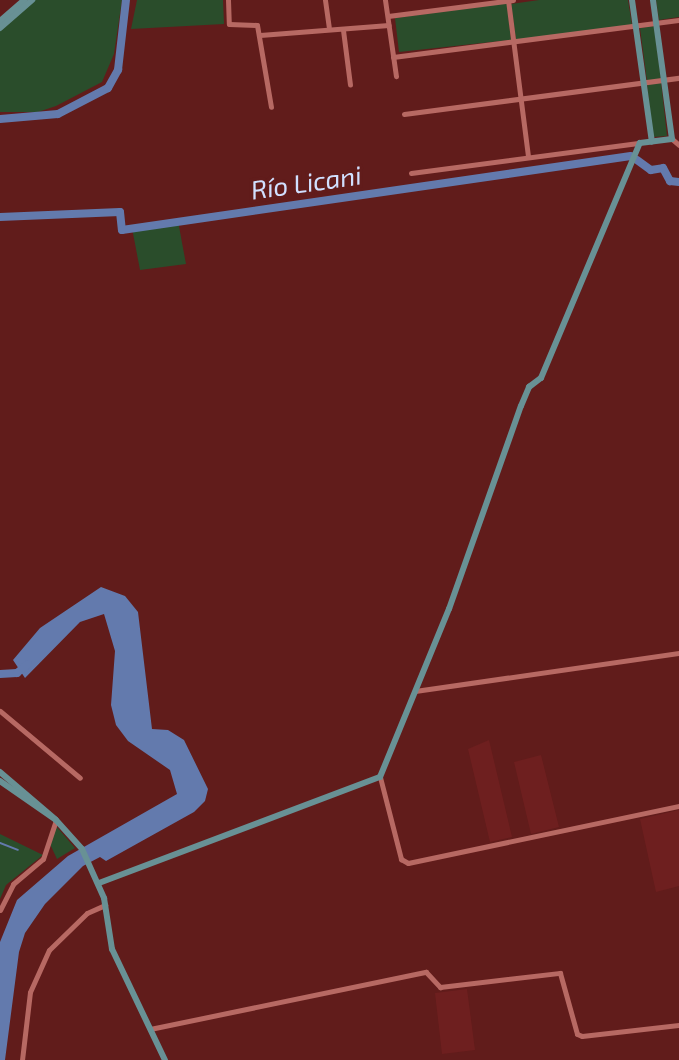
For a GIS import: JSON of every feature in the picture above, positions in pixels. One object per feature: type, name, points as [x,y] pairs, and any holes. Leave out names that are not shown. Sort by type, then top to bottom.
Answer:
[{"type":"main road","points":[[0,21],[24,0]]},
{"type":"main road","points":[[0,28],[32,0]]},
{"type":"main road","points":[[632,0],[652,142]]},
{"type":"main road","points":[[99,883],[380,777],[449,610],[521,406],[529,387],[541,378],[640,143],[672,139],[653,0]]},
{"type":"main road","points":[[0,772],[48,809],[82,849],[99,883],[112,949],[165,1060]]},
{"type":"main road","points":[[0,781],[56,820]]},
{"type":"street","points":[[228,0],[229,24],[257,25],[271,107]]},
{"type":"street","points":[[325,0],[329,27]]},
{"type":"street","points":[[385,0],[396,76]]},
{"type":"street","points":[[388,16],[510,0],[528,157]]},
{"type":"street","points":[[393,57],[679,20]]},
{"type":"street","points":[[260,35],[329,27],[343,30],[389,25]]},
{"type":"street","points":[[343,30],[350,85]]},
{"type":"street","points":[[404,114],[679,78]]},
{"type":"street","points":[[672,139],[679,145]]},
{"type":"street","points":[[411,173],[640,143]]},
{"type":"street","points":[[415,691],[679,653]]},
{"type":"street","points":[[0,711],[80,778]]},
{"type":"street","points":[[380,777],[401,859],[408,863],[679,806]]},
{"type":"street","points":[[0,910],[13,884],[43,859],[56,820]]},
{"type":"street","points":[[22,1060],[30,992],[49,950],[87,913],[104,905]]},
{"type":"street","points":[[150,1030],[426,972],[440,986],[560,973],[566,981],[577,1034],[582,1036],[679,1025]]},
{"type":"shaded area","points":[[489,740],[512,837],[490,842],[468,749]]},
{"type":"shaded area","points":[[541,755],[559,827],[531,834],[514,762]]},
{"type":"shaded area","points":[[679,810],[679,886],[656,892],[640,819]]},
{"type":"shaded area","points":[[467,989],[475,1050],[442,1054],[435,993]]},
{"type":"green space","points":[[35,0],[122,0],[114,54],[102,82],[56,106],[38,112],[0,112],[0,31]]},
{"type":"green space","points":[[137,0],[223,0],[224,24],[131,29]]},
{"type":"green space","points":[[539,0],[628,0],[632,25],[516,40],[511,4]]},
{"type":"green space","points":[[656,0],[679,0],[679,17],[659,20]]},
{"type":"green space","points":[[507,3],[511,40],[399,52],[395,18]]},
{"type":"green space","points":[[654,26],[661,79],[647,81],[640,28]]},
{"type":"green space","points":[[661,82],[667,136],[653,137],[647,84]]},
{"type":"green space","points":[[178,221],[186,264],[140,270],[132,228]]},
{"type":"green space","points":[[56,826],[75,848],[57,859],[49,842]]},
{"type":"green space","points":[[0,834],[43,855],[6,885],[0,899]]},
{"type":"water","points":[[101,587],[125,596],[138,612],[152,729],[168,730],[184,740],[208,789],[205,801],[194,812],[106,861],[100,857],[83,866],[45,904],[25,933],[19,952],[5,1060],[0,1060],[0,942],[17,900],[68,856],[177,794],[170,770],[128,741],[116,725],[111,705],[115,651],[104,614],[80,622],[25,678],[13,660],[40,628]]},
{"type":"waterway","points":[[0,119],[58,114],[108,88],[118,70],[126,0]]},
{"type":"waterway","name":"Río Licani","points":[[0,217],[120,212],[122,230],[631,156]]},
{"type":"waterway","name":"Río Licani","points":[[637,160],[651,170],[663,168],[670,181],[679,182]]},
{"type":"waterway","points":[[0,674],[17,673],[28,664]]},
{"type":"waterway","points":[[0,843],[18,850]]}]
